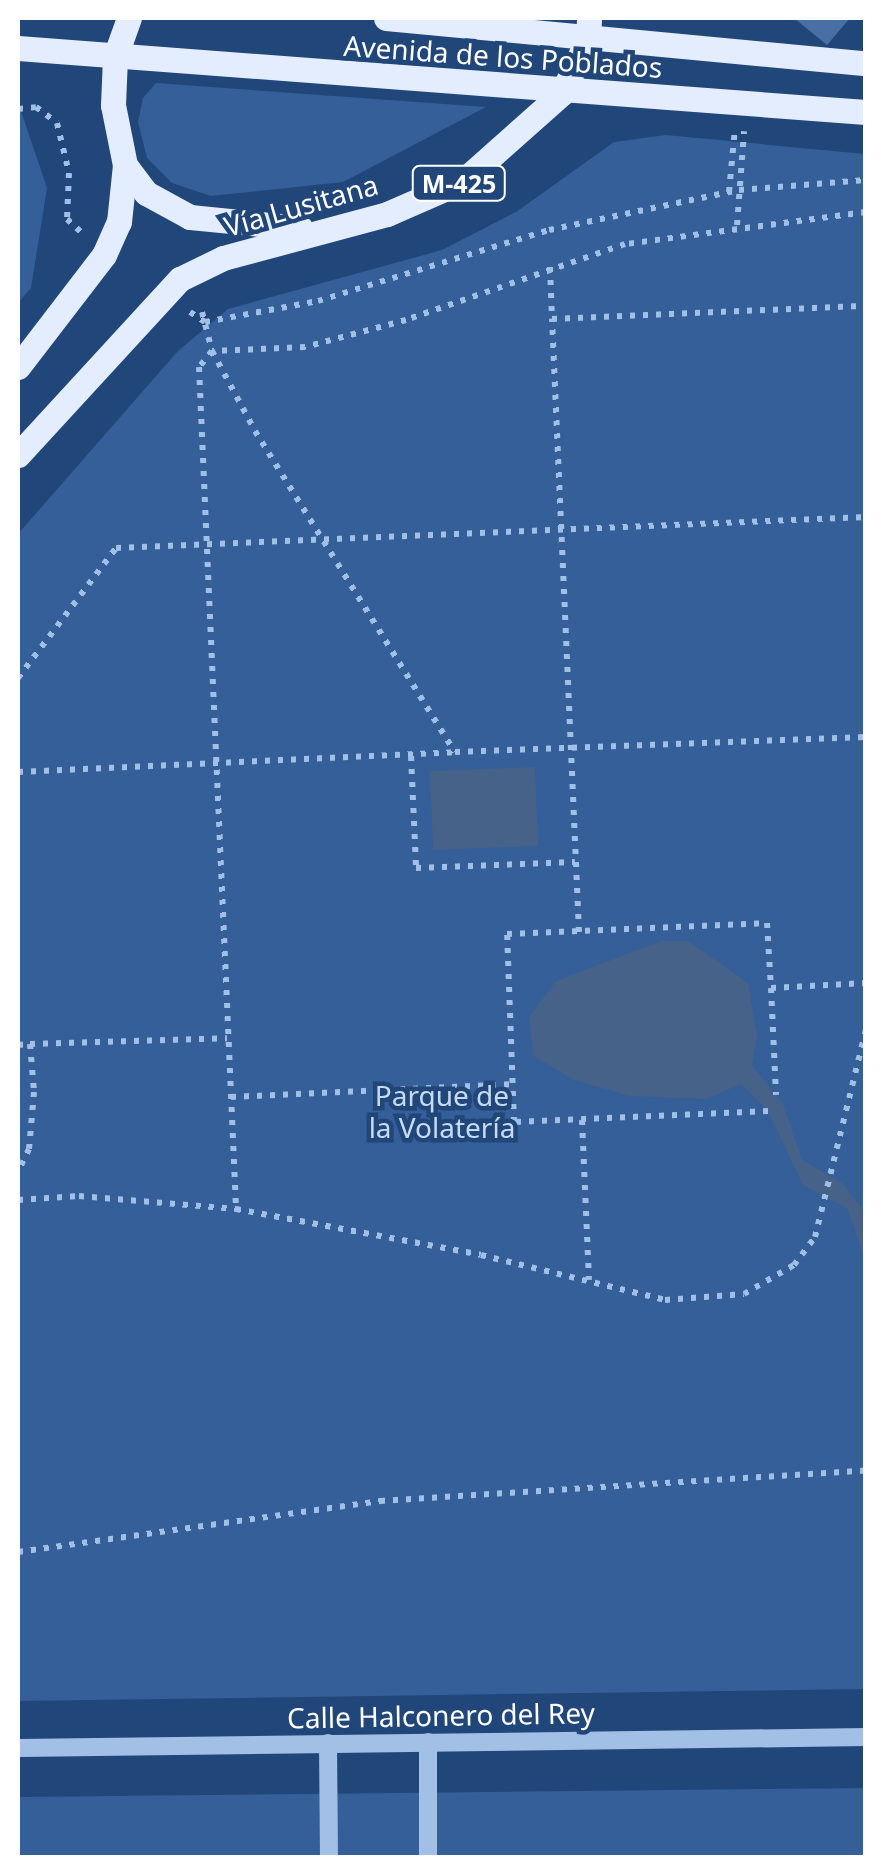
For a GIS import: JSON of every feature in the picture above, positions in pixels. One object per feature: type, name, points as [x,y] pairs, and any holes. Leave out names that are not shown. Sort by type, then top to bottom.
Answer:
[{"type":"main road","points":[[18,367],[104,254],[119,222],[125,166],[113,105],[115,57],[130,18]]},
{"type":"main road","name":"Avenida de los Poblados","points":[[386,18],[589,28],[866,63]]},
{"type":"main road","name":"Vía Lusitana","points":[[18,455],[180,279],[223,258],[330,228],[464,182],[562,93],[589,28]]},
{"type":"main road","name":"Avenida de los Poblados","points":[[18,48],[562,93],[866,112]]},
{"type":"main road","name":"M-425","points":[[125,166],[146,193],[190,217],[330,228]]},
{"type":"street","name":"Calle Halconero del Rey","points":[[18,1748],[866,1738]]},
{"type":"street","points":[[328,1742],[330,1858]]},
{"type":"street","points":[[428,1742],[428,1858]]},
{"type":"path","points":[[18,109],[36,108],[57,123],[70,173],[68,218],[80,231]]},
{"type":"path","points":[[729,192],[735,122]]},
{"type":"path","points":[[737,225],[744,130]]},
{"type":"path","points":[[183,306],[204,322],[318,301],[549,230],[738,190],[866,180]]},
{"type":"path","points":[[236,1209],[198,367],[212,351],[305,347],[406,320],[625,244],[737,225],[866,212]]},
{"type":"path","points":[[550,268],[579,932]]},
{"type":"path","points":[[552,319],[866,306]]},
{"type":"path","points":[[202,312],[212,351],[455,752]]},
{"type":"path","points":[[18,678],[116,548],[866,517]]},
{"type":"path","points":[[18,772],[866,737]]},
{"type":"path","points":[[411,756],[416,868],[575,862]]},
{"type":"path","points":[[768,1111],[514,1122],[506,934],[767,924],[776,1095]]},
{"type":"path","points":[[771,988],[866,983]]},
{"type":"path","points":[[18,1200],[79,1196],[236,1209],[590,1280],[665,1300],[744,1294],[794,1264],[815,1237],[829,1199],[866,1030]]},
{"type":"path","points":[[18,1044],[227,1038]]},
{"type":"path","points":[[18,1172],[29,1149],[34,1092],[30,1044]]},
{"type":"path","points":[[231,1097],[512,1084]]},
{"type":"path","points":[[582,1120],[590,1280]]},
{"type":"path","points":[[18,1552],[380,1501],[866,1470]]},
{"type":"green space","points":[[156,83],[486,107],[343,182],[211,196],[172,183],[147,158],[138,122],[143,98]]},
{"type":"green space","points":[[18,102],[47,188],[31,288],[18,303]]},
{"type":"green space","name":"Parque de la Volatería","points":[[666,135],[865,154],[865,1689],[18,1701],[18,534],[178,351],[228,309],[442,250],[516,212],[614,142]]},
{"type":"green space","points":[[865,1788],[865,1857],[18,1857],[18,1797]]},
{"type":"shaded area","points":[[535,767],[538,846],[433,850],[430,771]]},
{"type":"shaded area","points":[[661,941],[688,941],[748,983],[757,1036],[752,1065],[783,1104],[802,1160],[842,1183],[862,1208],[865,1258],[847,1208],[803,1185],[768,1111],[741,1084],[706,1099],[630,1096],[574,1080],[534,1056],[529,1017],[556,981]]},
{"type":"building","points":[[794,18],[850,18],[827,45]]}]
